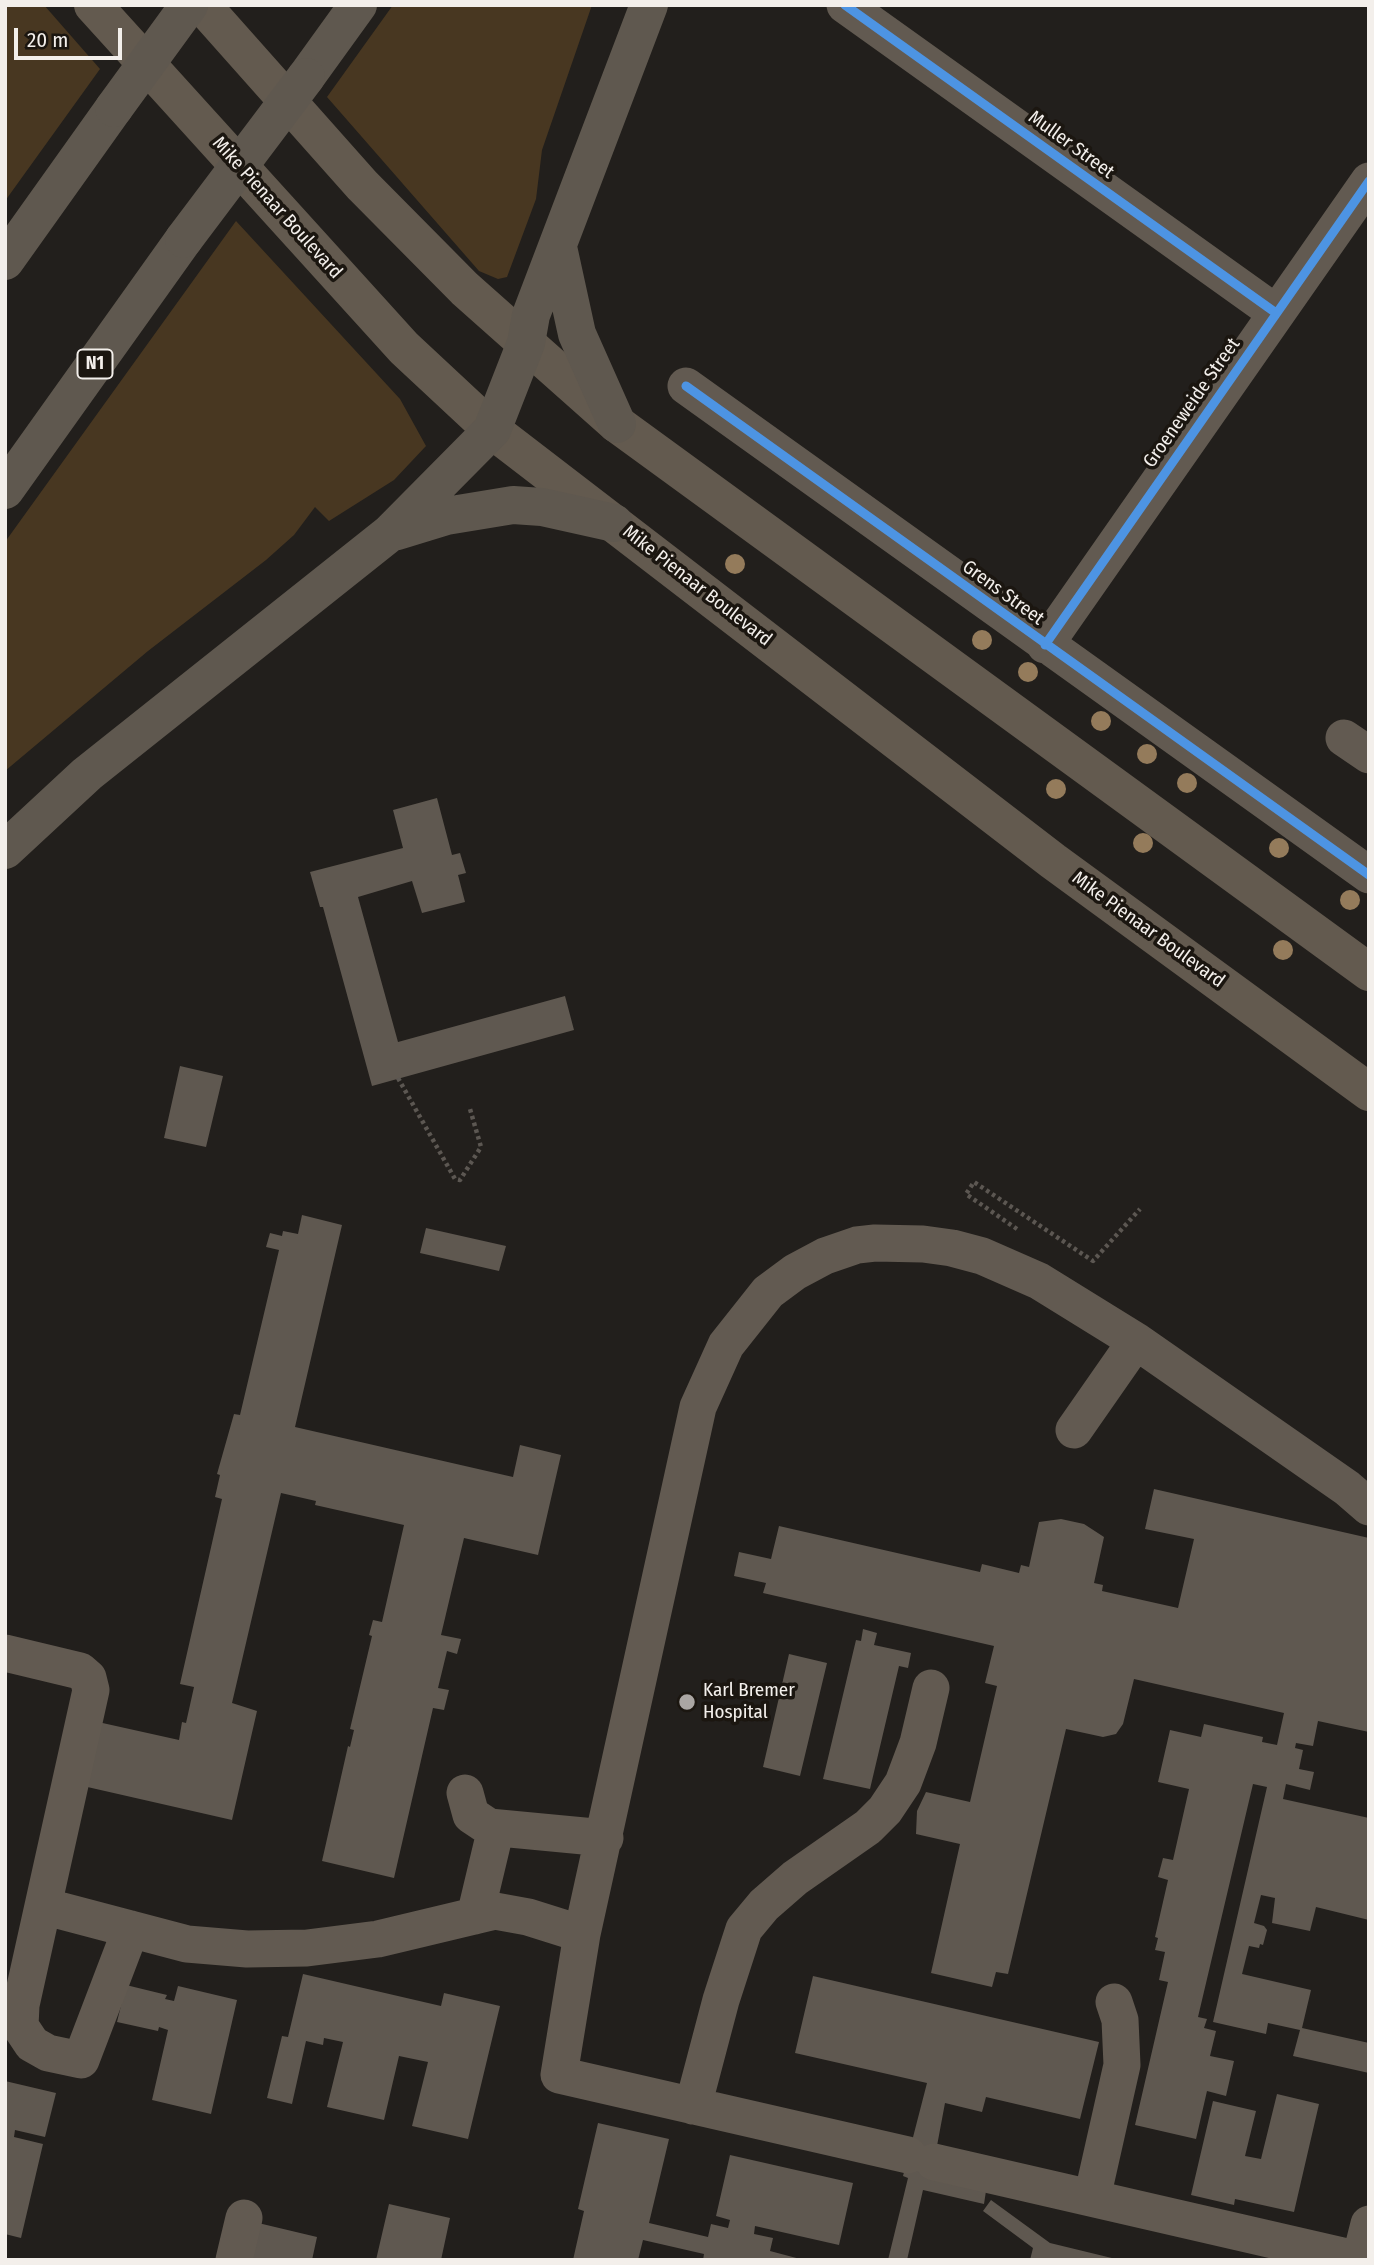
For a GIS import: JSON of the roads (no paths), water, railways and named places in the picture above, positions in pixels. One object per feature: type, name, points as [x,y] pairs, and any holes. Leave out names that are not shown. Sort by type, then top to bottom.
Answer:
[{"type":"highway","points":[[5,261],[189,5]]},
{"type":"highway","name":"N1","points":[[5,490],[184,239],[358,5]]},
{"type":"highway","points":[[5,850],[87,775],[390,533],[492,430],[526,343],[531,314],[649,5]]},
{"type":"highway","points":[[558,247],[577,334],[617,424]]},
{"type":"highway","points":[[390,533],[446,516],[513,505],[542,507],[614,523]]},
{"type":"main road","name":"Mike Pienaar Boulevard","points":[[93,5],[404,348],[492,430],[1053,861],[1369,1092]]},
{"type":"main road","points":[[202,5],[362,185],[465,289],[617,424],[1369,972]]},
{"type":"street","name":"Muller Street","points":[[845,5],[1276,313]]},
{"type":"street","name":"Groeneweide Street","points":[[1045,645],[1369,181]]},
{"type":"street","name":"Grens Street","points":[[686,386],[1369,875]]},
{"type":"street","points":[[1362,1496],[1136,1341],[1039,1281],[1011,1267],[972,1253],[923,1244],[856,1245],[825,1256],[795,1272],[768,1292],[726,1345],[698,1407],[582,1934],[559,2075],[1349,2259],[1369,2224]]},
{"type":"street","points":[[1074,1430],[1136,1341]]},
{"type":"street","points":[[5,1653],[80,1671],[90,1684],[19,2019],[27,2040],[48,2053],[81,2060],[131,1929]]},
{"type":"street","points":[[693,2106],[721,2000],[744,1930],[764,1905],[795,1878],[869,1827],[885,1810],[903,1783],[918,1743],[931,1688]]},
{"type":"street","points":[[465,1793],[471,1815],[482,1824],[496,1828],[605,1838]]},
{"type":"street","points":[[475,1916],[496,1828]]},
{"type":"street","points":[[43,1906],[187,1944],[247,1949],[307,1948],[378,1939],[495,1912],[517,1915],[582,1934]]},
{"type":"street","points":[[1092,2198],[1122,2065],[1120,2021],[1114,2002]]},
{"type":"street","points":[[234,2260],[244,2218]]},
{"type":"place","name":"Karl Bremer Hospital","points":[[687,1702]]}]
